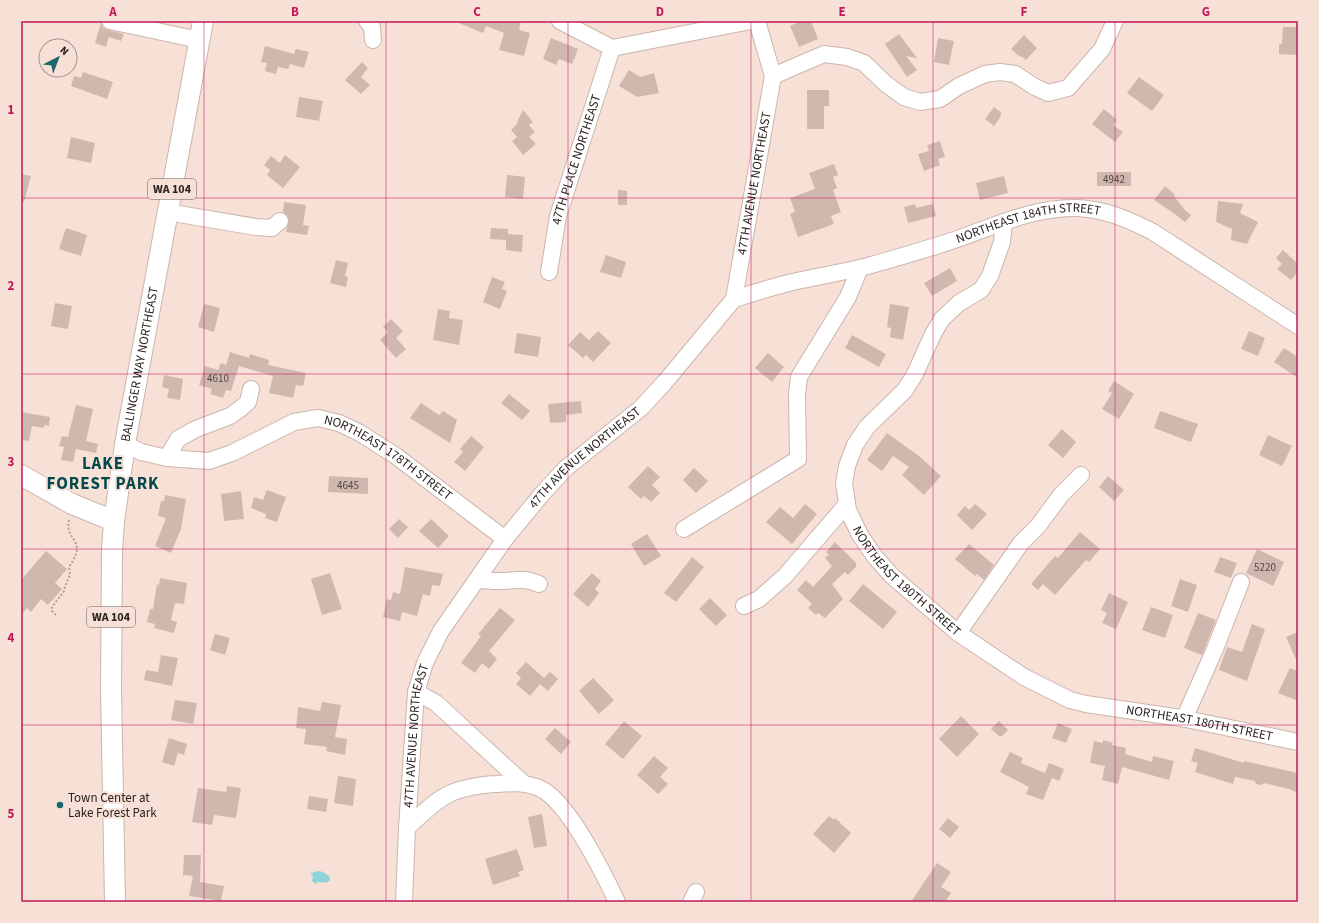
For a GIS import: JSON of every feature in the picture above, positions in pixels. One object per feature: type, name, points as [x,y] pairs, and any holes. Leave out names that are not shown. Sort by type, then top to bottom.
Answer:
[{"type":"main road","name":"BALLINGER WAY NORTHEAST","points":[[115,902],[111,689],[112,551],[114,521],[125,444],[203,21]]},
{"type":"main road","points":[[21,475],[72,504],[114,521]]},
{"type":"street","points":[[110,21],[199,40]]},
{"type":"street","points":[[367,21],[372,27],[374,40]]},
{"type":"street","points":[[560,21],[612,48],[751,21]]},
{"type":"street","name":"47TH AVENUE NORTHEAST","points":[[404,902],[407,828],[416,692],[425,663],[438,638],[505,539],[542,494],[566,468],[641,408],[665,382],[734,299],[773,76],[757,21]]},
{"type":"street","points":[[773,76],[824,54],[847,57],[864,63],[886,84],[904,97],[920,102],[940,99],[959,86],[985,74],[1000,72],[1015,74],[1035,87],[1048,93],[1068,88],[1102,49],[1115,21]]},
{"type":"street","name":"47TH PLACE NORTHEAST","points":[[549,272],[558,216],[612,48]]},
{"type":"street","name":"NORTHEAST 184TH STREET","points":[[734,299],[793,282],[860,268],[941,244],[1031,214],[1076,208],[1105,211],[1128,219],[1153,232],[1188,253],[1298,326]]},
{"type":"street","points":[[167,212],[256,227],[272,228],[280,221]]},
{"type":"street","name":"NORTHEAST 180TH STREET","points":[[1004,222],[1002,242],[990,276],[981,290],[959,303],[942,319],[927,346],[915,374],[905,390],[867,428],[855,445],[847,466],[844,483],[848,510],[860,535],[875,557],[892,576],[958,633],[1024,677],[1070,700],[1086,704],[1184,718],[1298,742]]},
{"type":"street","points":[[684,529],[798,459],[797,394],[799,377],[848,297],[860,268]]},
{"type":"street","points":[[167,458],[178,440],[196,429],[230,416],[240,409],[248,402],[251,389]]},
{"type":"street","name":"NORTHEAST 178TH STREET","points":[[125,444],[141,452],[167,458],[209,460],[232,453],[294,422],[318,418],[340,423],[360,433],[396,456],[505,539]]},
{"type":"street","points":[[958,633],[1021,543],[1038,526],[1061,495],[1081,475]]},
{"type":"street","points":[[744,606],[760,600],[785,576],[847,504]]},
{"type":"street","points":[[477,580],[500,581],[520,579],[539,584]]},
{"type":"street","points":[[1184,718],[1215,649],[1241,582]]},
{"type":"street","points":[[416,692],[436,703],[523,783]]},
{"type":"street","points":[[407,828],[425,811],[450,793],[484,784],[523,783],[540,788],[560,805],[576,825],[606,877],[617,902]]},
{"type":"path","points":[[56,615],[52,611],[52,607],[64,591],[70,576],[69,567],[75,558],[78,549],[76,541],[70,532],[68,523],[70,515]]},
{"type":"water","points":[[319,871],[329,876],[330,880],[326,882],[317,882],[316,884],[312,881],[313,876],[310,873]]},
{"type":"building","points":[[454,21],[521,21],[519,30],[530,33],[524,56],[499,50],[504,33],[486,26],[483,33]]},
{"type":"building","points":[[801,21],[811,21],[818,39],[799,47],[790,26]]},
{"type":"building","points":[[101,23],[103,28],[124,34],[121,41],[109,37],[106,47],[95,43]]},
{"type":"building","points":[[1283,27],[1298,27],[1297,55],[1279,54],[1279,44],[1282,44]]},
{"type":"building","points":[[899,34],[917,58],[906,56],[917,70],[907,77],[885,44]]},
{"type":"building","points":[[1024,35],[1037,48],[1026,60],[1011,49]]},
{"type":"building","points":[[551,38],[578,49],[572,64],[559,59],[556,65],[543,59]]},
{"type":"building","points":[[938,38],[954,41],[949,65],[934,62]]},
{"type":"building","points":[[265,46],[294,54],[296,49],[309,52],[304,68],[290,64],[288,69],[278,67],[276,74],[265,71],[267,63],[261,62]]},
{"type":"building","points":[[362,62],[368,68],[361,77],[370,85],[361,94],[345,80]]},
{"type":"building","points":[[629,70],[640,77],[654,73],[659,93],[637,97],[619,86]]},
{"type":"building","points":[[83,72],[113,82],[107,99],[71,86],[73,78],[81,78]]},
{"type":"building","points":[[1139,77],[1164,95],[1152,111],[1127,93]]},
{"type":"building","points":[[807,90],[829,90],[829,106],[824,106],[824,129],[807,129]]},
{"type":"building","points":[[299,97],[323,101],[319,121],[296,117]]},
{"type":"building","points":[[994,107],[1002,113],[994,126],[985,119]]},
{"type":"building","points":[[1104,109],[1117,120],[1113,125],[1123,132],[1115,142],[1092,124]]},
{"type":"building","points":[[523,110],[533,122],[529,125],[535,132],[529,137],[536,144],[523,155],[512,141],[517,137],[511,130],[518,123],[517,122]]},
{"type":"building","points":[[71,137],[95,143],[91,163],[67,158]]},
{"type":"building","points":[[940,141],[945,157],[938,159],[940,165],[924,171],[918,154],[929,151],[927,145]]},
{"type":"building","points":[[285,155],[300,167],[283,188],[267,175],[270,170],[264,165],[271,156],[280,163]]},
{"type":"building","points":[[834,164],[838,175],[833,177],[837,188],[833,190],[841,212],[831,216],[834,224],[798,237],[790,214],[795,212],[790,198],[815,189],[809,173]]},
{"type":"building","points":[[1097,172],[1131,172],[1131,186],[1097,186]]},
{"type":"building","points":[[21,174],[31,176],[24,202],[21,202]]},
{"type":"building","points":[[507,175],[525,177],[523,199],[505,197]]},
{"type":"building","points":[[1004,176],[1008,193],[980,200],[976,183]]},
{"type":"building","points":[[1165,186],[1175,195],[1174,196],[1185,210],[1191,215],[1185,222],[1154,200]]},
{"type":"building","points":[[618,190],[627,191],[627,205],[618,205]]},
{"type":"building","points":[[1218,201],[1243,204],[1240,213],[1258,222],[1247,244],[1231,240],[1232,229],[1216,222]]},
{"type":"building","points":[[284,202],[306,205],[303,225],[309,226],[307,235],[286,232],[289,220],[287,215],[283,212]]},
{"type":"building","points":[[915,204],[916,208],[933,204],[936,216],[908,223],[904,207]]},
{"type":"building","points":[[66,228],[87,235],[81,256],[59,249]]},
{"type":"building","points":[[491,228],[508,229],[508,234],[523,235],[522,252],[506,250],[506,240],[490,239]]},
{"type":"building","points":[[1283,250],[1298,264],[1298,272],[1291,280],[1277,269],[1282,264],[1276,258]]},
{"type":"building","points":[[606,255],[626,262],[621,278],[600,272]]},
{"type":"building","points":[[336,260],[348,263],[345,276],[348,277],[346,287],[330,283]]},
{"type":"building","points":[[950,268],[957,281],[932,296],[924,283]]},
{"type":"building","points":[[492,277],[505,282],[502,289],[507,291],[500,309],[483,302]]},
{"type":"building","points":[[55,303],[72,306],[68,329],[51,326]]},
{"type":"building","points":[[204,304],[220,308],[214,332],[198,327]]},
{"type":"building","points":[[890,304],[909,307],[903,340],[890,337],[891,328],[887,327]]},
{"type":"building","points":[[438,309],[450,311],[449,318],[463,320],[459,345],[433,340]]},
{"type":"building","points":[[391,319],[403,331],[396,338],[406,349],[396,358],[380,340],[388,332],[383,327]]},
{"type":"building","points":[[598,331],[611,343],[593,362],[586,355],[583,358],[568,345],[580,332],[589,340]]},
{"type":"building","points":[[1249,331],[1265,338],[1258,356],[1241,349]]},
{"type":"building","points":[[517,333],[541,337],[538,357],[514,353]]},
{"type":"building","points":[[852,335],[886,354],[879,367],[845,348]]},
{"type":"building","points":[[1284,348],[1298,357],[1298,378],[1274,362]]},
{"type":"building","points":[[230,352],[249,358],[250,354],[269,360],[268,365],[306,373],[303,386],[296,385],[293,398],[269,393],[273,376],[239,366],[231,391],[226,390],[223,398],[210,394],[212,389],[199,385],[205,366],[218,370],[221,363],[226,365]]},
{"type":"building","points":[[768,353],[784,367],[772,382],[755,368]]},
{"type":"building","points":[[164,375],[183,379],[180,400],[167,398],[169,389],[162,387]]},
{"type":"building","points":[[1114,381],[1134,394],[1119,419],[1102,409],[1112,393],[1108,391]]},
{"type":"building","points":[[509,394],[530,411],[522,420],[501,403]]},
{"type":"building","points":[[581,401],[582,413],[566,415],[566,422],[550,423],[548,404]]},
{"type":"building","points":[[421,403],[439,415],[443,411],[457,420],[450,443],[410,418]]},
{"type":"building","points":[[76,405],[93,409],[86,441],[98,444],[96,453],[76,449],[73,462],[61,460],[64,447],[59,446],[62,436],[68,437]]},
{"type":"building","points":[[1160,411],[1198,424],[1191,442],[1154,428]]},
{"type":"building","points":[[21,412],[50,417],[49,426],[44,425],[44,428],[32,426],[29,441],[21,440]]},
{"type":"building","points":[[1062,429],[1076,442],[1063,458],[1048,445]]},
{"type":"building","points":[[887,433],[919,456],[941,476],[924,495],[902,475],[909,467],[893,456],[882,471],[867,460]]},
{"type":"building","points":[[1268,435],[1292,446],[1282,466],[1259,455]]},
{"type":"building","points":[[471,436],[484,447],[465,471],[454,462],[463,452],[460,449]]},
{"type":"building","points":[[648,466],[660,477],[652,485],[660,493],[651,502],[644,496],[641,499],[628,487]]},
{"type":"building","points":[[694,468],[708,481],[696,493],[683,480]]},
{"type":"building","points":[[329,476],[368,478],[368,494],[328,492]]},
{"type":"building","points":[[1108,476],[1124,490],[1114,501],[1099,487]]},
{"type":"building","points":[[267,490],[286,497],[277,522],[265,518],[266,514],[251,508],[254,497],[263,500]]},
{"type":"building","points":[[241,491],[244,519],[224,521],[221,494]]},
{"type":"building","points":[[165,495],[186,499],[181,529],[171,553],[155,546],[166,518],[158,516],[161,501],[164,501]]},
{"type":"building","points":[[805,504],[817,514],[792,544],[766,522],[780,507],[793,518]]},
{"type":"building","points":[[975,504],[987,514],[972,530],[957,515],[965,506],[969,510]]},
{"type":"building","points":[[399,519],[408,527],[398,538],[389,529]]},
{"type":"building","points":[[431,519],[449,536],[438,548],[419,531]]},
{"type":"building","points":[[1080,532],[1100,549],[1089,562],[1086,560],[1055,595],[1043,584],[1038,590],[1031,584],[1055,556],[1058,558]]},
{"type":"building","points":[[647,534],[661,556],[644,566],[631,544]]},
{"type":"building","points":[[835,542],[856,563],[856,567],[848,575],[845,572],[832,584],[843,599],[825,618],[818,613],[816,615],[808,608],[812,604],[797,590],[806,580],[813,587],[832,566],[825,558],[829,555],[826,552]]},
{"type":"building","points":[[969,544],[994,565],[984,580],[977,574],[975,576],[955,559]]},
{"type":"building","points":[[1257,549],[1284,562],[1273,586],[1246,573]]},
{"type":"building","points":[[46,551],[67,569],[55,583],[62,589],[48,605],[41,599],[31,612],[27,608],[21,615],[21,580]]},
{"type":"building","points":[[692,557],[704,567],[676,602],[664,593]]},
{"type":"building","points":[[1220,557],[1237,563],[1231,578],[1214,572]]},
{"type":"building","points":[[405,567],[443,574],[440,586],[432,585],[430,596],[423,594],[417,616],[402,612],[400,621],[383,617],[387,599],[391,600],[393,592],[400,594]]},
{"type":"building","points":[[330,573],[342,609],[322,615],[311,579]]},
{"type":"building","points":[[592,573],[601,581],[595,589],[599,593],[588,607],[573,594]]},
{"type":"building","points":[[160,578],[187,583],[184,604],[175,603],[171,620],[177,622],[174,633],[154,628],[155,624],[147,622],[150,609],[153,609],[157,584],[159,585]]},
{"type":"building","points":[[1180,579],[1197,585],[1188,612],[1171,606]]},
{"type":"building","points":[[863,584],[897,612],[883,629],[849,601]]},
{"type":"building","points":[[1109,593],[1128,602],[1116,629],[1102,623],[1107,613],[1101,610]]},
{"type":"building","points":[[710,598],[727,615],[716,626],[699,609]]},
{"type":"building","points":[[1151,607],[1173,615],[1165,638],[1142,630]]},
{"type":"building","points":[[500,608],[515,620],[489,651],[497,659],[489,669],[482,663],[475,673],[461,663],[481,636],[478,634]]},
{"type":"building","points":[[1198,613],[1216,620],[1202,655],[1184,648]]},
{"type":"building","points":[[1252,624],[1265,629],[1247,681],[1219,670],[1227,647],[1242,652]]},
{"type":"building","points":[[1298,632],[1298,664],[1286,637]]},
{"type":"building","points":[[215,634],[230,638],[225,655],[210,650]]},
{"type":"building","points":[[161,655],[178,658],[172,686],[144,680],[146,670],[158,672]]},
{"type":"building","points":[[526,662],[544,678],[550,672],[558,679],[548,691],[540,684],[530,696],[516,684],[521,678],[516,673]]},
{"type":"building","points":[[1290,668],[1298,671],[1298,701],[1278,693]]},
{"type":"building","points":[[593,678],[614,700],[599,714],[579,691]]},
{"type":"building","points":[[175,700],[197,703],[193,724],[171,720]]},
{"type":"building","points":[[322,702],[341,705],[335,737],[347,739],[345,755],[326,751],[327,747],[304,744],[306,729],[296,728],[298,707],[320,711]]},
{"type":"building","points":[[961,716],[979,734],[957,757],[939,739]]},
{"type":"building","points":[[624,721],[642,736],[623,759],[605,744]]},
{"type":"building","points":[[999,721],[1008,730],[1002,736],[999,736],[991,729]]},
{"type":"building","points":[[1058,723],[1072,729],[1066,743],[1052,738]]},
{"type":"building","points":[[555,728],[571,742],[561,754],[545,739]]},
{"type":"building","points":[[169,738],[187,744],[184,755],[178,753],[174,766],[162,762]]},
{"type":"building","points":[[1103,740],[1113,743],[1112,745],[1126,748],[1125,754],[1152,762],[1153,756],[1174,761],[1169,780],[1122,767],[1118,784],[1102,780],[1105,766],[1090,763],[1094,741],[1103,743]]},
{"type":"building","points":[[1195,748],[1244,763],[1244,761],[1298,773],[1298,793],[1289,789],[1264,783],[1261,785],[1256,784],[1255,781],[1235,777],[1233,784],[1195,772],[1198,763],[1191,761]]},
{"type":"building","points":[[1010,752],[1023,758],[1021,763],[1045,773],[1049,763],[1064,769],[1059,781],[1052,778],[1043,800],[1026,794],[1029,787],[1000,772]]},
{"type":"building","points":[[654,756],[668,768],[660,777],[668,784],[658,794],[637,775]]},
{"type":"building","points":[[338,776],[356,779],[353,806],[334,803]]},
{"type":"building","points":[[227,786],[241,788],[236,818],[214,815],[212,825],[192,822],[198,788],[226,792]]},
{"type":"building","points":[[309,796],[328,799],[326,812],[307,809]]},
{"type":"building","points":[[542,814],[547,846],[534,848],[528,817]]},
{"type":"building","points":[[829,816],[834,820],[835,818],[851,833],[834,853],[813,834]]},
{"type":"building","points":[[948,818],[959,827],[950,838],[939,829]]},
{"type":"building","points":[[517,849],[524,870],[518,872],[520,876],[493,885],[485,859]]},
{"type":"building","points":[[184,855],[201,855],[200,882],[224,886],[221,901],[189,896],[193,876],[183,875]]},
{"type":"building","points":[[937,863],[951,872],[941,887],[951,893],[945,902],[911,902]]},
{"type":"place","name":"Town Center at Lake Forest Park","points":[[60,805]]},
{"type":"district","name":"LAKE FOREST PARK","points":[[103,474]]}]
